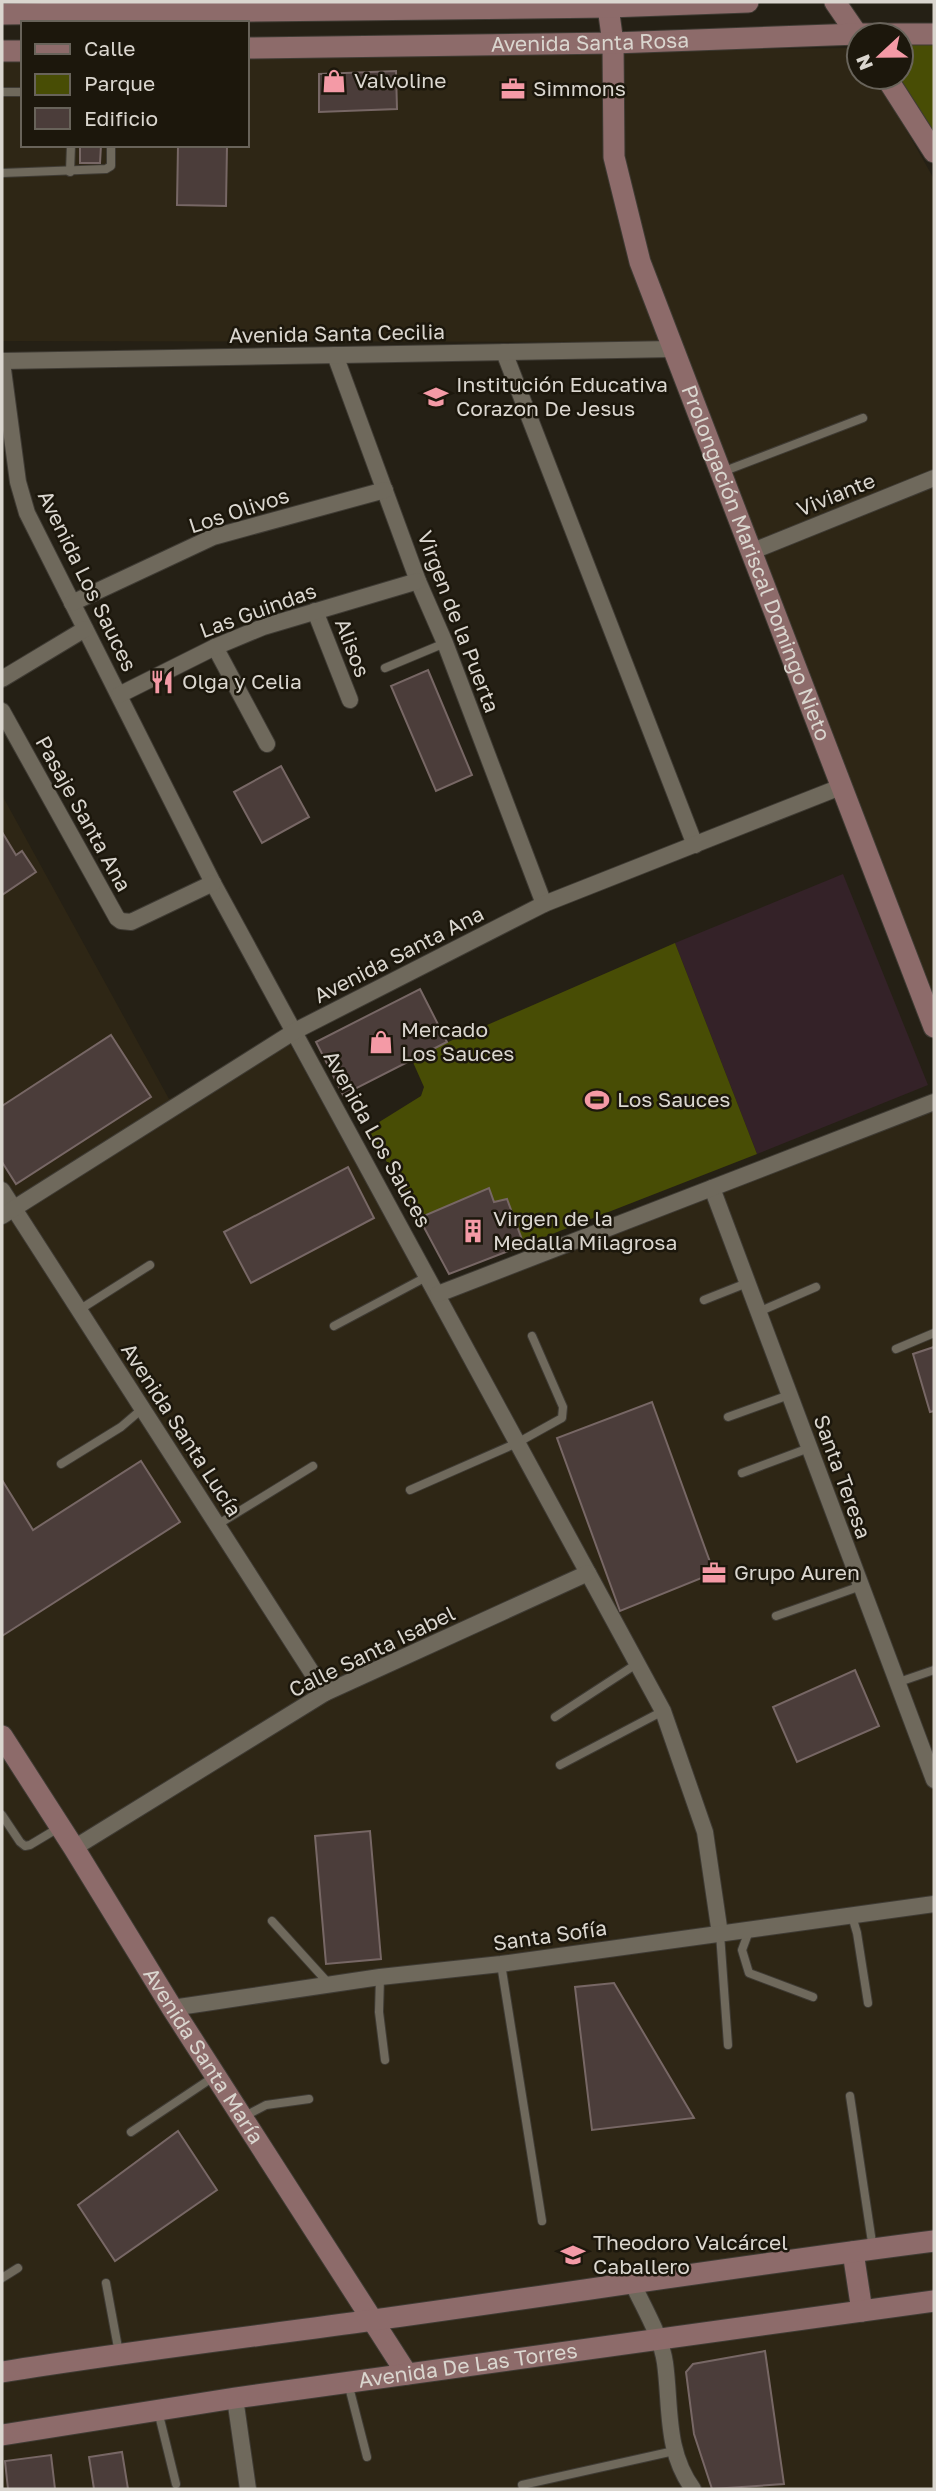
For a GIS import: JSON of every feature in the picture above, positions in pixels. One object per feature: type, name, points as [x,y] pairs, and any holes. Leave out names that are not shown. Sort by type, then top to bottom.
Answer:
[{"type":"main road","name":"Avenida Santa Rosa","points":[[2,14],[76,8],[530,5],[608,7],[748,2]]},
{"type":"main road","points":[[835,2],[848,21]]},
{"type":"main road","name":"Prolongación Mariscal Domingo Nieto","points":[[608,7],[613,43],[614,158],[640,261],[934,1027]]},
{"type":"main road","name":"Avenida Santa Rosa","points":[[915,34],[934,34]]},
{"type":"main road","name":"Avenida Santa Rosa","points":[[248,48],[613,43],[845,36]]},
{"type":"main road","points":[[2,51],[21,51]]},
{"type":"main road","points":[[895,91],[934,152]]},
{"type":"main road","name":"Avenida Santa María","points":[[2,1736],[215,2076],[407,2374]]},
{"type":"main road","points":[[2,2372],[119,2353],[934,2241]]},
{"type":"main road","points":[[862,2311],[863,2250]]},
{"type":"main road","name":"Avenida De Las Torres","points":[[2,2435],[235,2398],[934,2301]]},
{"type":"street","name":"Avenida Santa Cecilia","points":[[2,361],[673,349]]},
{"type":"street","points":[[504,352],[695,845]]},
{"type":"street","name":"Virgen de la Puerta","points":[[335,355],[418,581],[445,643],[544,904]]},
{"type":"street","name":"Avenida Los Sauces","points":[[2,361],[21,498],[72,603],[213,883],[663,1711],[705,1832],[720,1934]]},
{"type":"street","name":"Viviante","points":[[752,551],[934,478]]},
{"type":"street","name":"Los Olivos","points":[[72,603],[213,537],[385,490]]},
{"type":"street","name":"Las Guindas","points":[[119,695],[215,647],[263,627],[418,581]]},
{"type":"street","name":"Alisos","points":[[315,611],[350,700]]},
{"type":"street","points":[[2,679],[85,629]]},
{"type":"street","points":[[215,647],[267,744]]},
{"type":"street","name":"Pasaje Santa Ana","points":[[2,711],[117,919],[131,922],[213,883]]},
{"type":"street","name":"Avenida Santa Ana","points":[[8,1213],[295,1031],[544,904],[843,786]]},
{"type":"street","points":[[438,1294],[934,1102]]},
{"type":"street","name":"Santa Teresa","points":[[712,1188],[934,1780]]},
{"type":"street","name":"Avenida Santa Lucía","points":[[2,1190],[8,1213],[79,1310],[325,1693]]},
{"type":"street","name":"Calle Santa Isabel","points":[[74,1848],[325,1693],[588,1573]]},
{"type":"street","name":"Santa Sofía","points":[[172,2008],[380,1977],[501,1964],[934,1904]]},
{"type":"street","points":[[632,2281],[665,2361],[669,2423],[674,2451],[684,2476],[693,2489]]},
{"type":"street","points":[[235,2398],[248,2489]]},
{"type":"lane","points":[[2,92],[21,92]]},
{"type":"lane","points":[[70,172],[71,147]]},
{"type":"lane","points":[[2,173],[106,169],[111,166],[111,147]]},
{"type":"lane","points":[[722,472],[863,418]]},
{"type":"lane","points":[[385,667],[445,643]]},
{"type":"lane","points":[[79,1310],[150,1265]]},
{"type":"lane","points":[[334,1326],[428,1276]]},
{"type":"lane","points":[[704,1300],[747,1283]]},
{"type":"lane","points":[[758,1311],[816,1287]]},
{"type":"lane","points":[[896,1349],[934,1333]]},
{"type":"lane","points":[[410,1490],[517,1443],[562,1418],[563,1407],[532,1336]]},
{"type":"lane","points":[[728,1417],[789,1395]]},
{"type":"lane","points":[[61,1464],[121,1427],[142,1409]]},
{"type":"lane","points":[[742,1472],[809,1448]]},
{"type":"lane","points":[[217,1525],[313,1466]]},
{"type":"lane","points":[[776,1616],[860,1586]]},
{"type":"lane","points":[[555,1717],[638,1663]]},
{"type":"lane","points":[[899,1682],[934,1670]]},
{"type":"lane","points":[[560,1765],[663,1711]]},
{"type":"lane","points":[[2,1815],[25,1846],[60,1827]]},
{"type":"lane","points":[[852,1916],[868,2003]]},
{"type":"lane","points":[[272,1921],[330,1985]]},
{"type":"lane","points":[[748,1931],[742,1950],[749,1973],[813,1997]]},
{"type":"lane","points":[[720,1934],[728,2045]]},
{"type":"lane","points":[[501,1964],[542,2221]]},
{"type":"lane","points":[[380,1977],[379,2012],[385,2060]]},
{"type":"lane","points":[[131,2132],[215,2076]]},
{"type":"lane","points":[[850,2096],[863,2250]]},
{"type":"lane","points":[[242,2118],[266,2105],[309,2099]]},
{"type":"lane","points":[[2,2278],[18,2268]]},
{"type":"lane","points":[[106,2283],[119,2353]]},
{"type":"lane","points":[[348,2383],[367,2456]]},
{"type":"lane","points":[[158,2411],[176,2484]]},
{"type":"lane","points":[[522,2485],[674,2451]]},
{"type":"shaded area","points":[[845,48],[845,91],[883,91],[887,96],[934,179],[934,1024],[678,342],[2,341],[2,58],[21,58],[21,147],[248,147],[248,55]]},
{"type":"shaded area","points":[[2,795],[169,1099],[290,1044],[426,1290],[461,1294],[934,1109],[934,2489],[2,2489]]},
{"type":"shaded area","points":[[843,874],[928,1085],[757,1154],[675,943]]},
{"type":"green space","points":[[915,44],[934,45],[934,138],[905,91],[915,91]]},
{"type":"green space","name":"Los Sauces","points":[[675,943],[757,1154],[524,1245],[507,1199],[494,1202],[489,1189],[419,1218],[368,1129],[421,1096],[424,1087],[412,1060]]},
{"type":"building","points":[[396,71],[397,109],[319,112],[319,74]]},
{"type":"building","points":[[80,147],[101,147],[100,163],[80,163]]},
{"type":"building","points":[[178,147],[227,147],[226,206],[177,205]]},
{"type":"building","points":[[428,670],[472,775],[436,791],[391,686]]},
{"type":"building","points":[[281,766],[309,817],[262,843],[234,792]]},
{"type":"building","points":[[2,832],[16,855],[22,851],[36,872],[2,895]]},
{"type":"building","name":"Mercado Los Sauces","points":[[420,989],[447,1042],[343,1095],[316,1042]]},
{"type":"building","points":[[111,1035],[151,1097],[16,1184],[2,1162],[2,1106]]},
{"type":"building","points":[[348,1167],[374,1218],[251,1283],[224,1232]]},
{"type":"building","name":"Virgen de la Medalla Milagrosa","points":[[489,1188],[494,1202],[507,1199],[524,1245],[449,1274],[419,1218]]},
{"type":"building","points":[[934,1347],[934,1411],[930,1412],[913,1354]]},
{"type":"building","points":[[652,1402],[714,1573],[620,1611],[557,1438]]},
{"type":"building","points":[[141,1461],[180,1522],[2,1636],[2,1480],[33,1530]]},
{"type":"building","points":[[855,1670],[879,1726],[797,1762],[773,1707]]},
{"type":"building","points":[[370,1831],[381,1959],[326,1964],[315,1836]]},
{"type":"building","points":[[614,1983],[694,2118],[592,2130],[575,1987]]},
{"type":"building","points":[[178,2131],[217,2190],[115,2261],[78,2205]]},
{"type":"building","points":[[765,2351],[784,2484],[712,2489],[694,2434],[686,2372],[693,2364]]},
{"type":"building","points":[[122,2452],[128,2489],[94,2489],[89,2457]]},
{"type":"building","points":[[51,2455],[55,2489],[8,2489],[5,2461]]},
{"type":"place","name":"Valvoline","points":[[334,81]]},
{"type":"place","name":"Simmons","points":[[513,89]]},
{"type":"place","name":"Institución Educativa Corazon De Jesus","points":[[436,397]]},
{"type":"place","name":"Olga y Celia","points":[[162,682]]},
{"type":"place","name":"Mercado Los Sauces","points":[[381,1042]]},
{"type":"place","name":"Los Sauces","points":[[597,1100]]},
{"type":"place","name":"Virgen de la Medalla Milagrosa","points":[[473,1231]]},
{"type":"place","name":"Grupo Auren","points":[[714,1573]]},
{"type":"place","name":"Theodoro Valcárcel Caballero","points":[[573,2255]]}]
